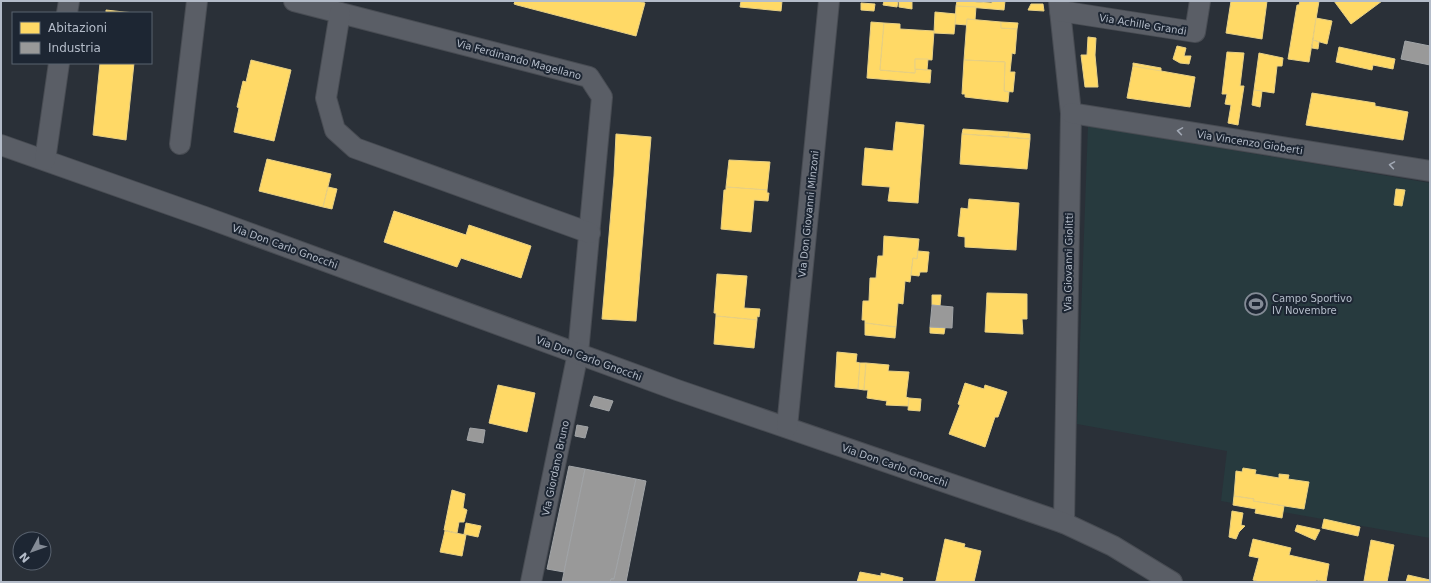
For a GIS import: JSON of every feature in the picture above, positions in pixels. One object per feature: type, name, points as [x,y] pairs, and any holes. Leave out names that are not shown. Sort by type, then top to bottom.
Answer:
[{"type":"street","points":[[67,12],[69,1]]},
{"type":"street","points":[[180,144],[197,1]]},
{"type":"street","name":"Via Ferdinando Magellano","points":[[294,1],[589,77],[602,97],[578,353]]},
{"type":"street","name":"Via Don Giovanni Minzoni","points":[[787,427],[829,1]]},
{"type":"street","name":"Via Achille Grandi","points":[[1060,6],[1195,32],[1200,1]]},
{"type":"street","name":"Via Giovanni Giolitti","points":[[1060,6],[1071,113],[1064,523]]},
{"type":"street","points":[[340,13],[326,98],[335,130],[355,148],[590,233]]},
{"type":"street","points":[[44,160],[59,64]]},
{"type":"street","name":"Via Vincenzo Gioberti","points":[[1071,113],[1430,172]]},
{"type":"street","name":"Via Don Carlo Gnocchi","points":[[1,145],[677,390],[1064,523],[1113,546],[1172,582]]},
{"type":"street","name":"Via Giordano Bruno","points":[[531,582],[578,353]]},
{"type":"green space","name":"Campo Sportivo IV Novembre","points":[[1088,126],[1430,183],[1430,538],[1221,501],[1227,451],[1077,424]]},
{"type":"building: Abitazioni","points":[[515,1],[637,1],[645,3],[636,36],[517,5],[514,4]]},
{"type":"building: Abitazioni","points":[[741,1],[782,1],[781,11],[740,7]]},
{"type":"building: Abitazioni","points":[[884,1],[898,1],[897,7],[883,5]]},
{"type":"building: Abitazioni","points":[[899,1],[912,1],[912,9],[899,7]]},
{"type":"building: Abitazioni","points":[[957,1],[992,3],[992,1],[1005,1],[1004,10],[956,6]]},
{"type":"building: Abitazioni","points":[[1231,1],[1267,1],[1262,39],[1226,33]]},
{"type":"building: Abitazioni","points":[[1300,1],[1319,1],[1309,62],[1288,59],[1297,5],[1299,5]]},
{"type":"building: Abitazioni","points":[[1334,1],[1382,1],[1351,24]]},
{"type":"building: Abitazioni","points":[[861,3],[875,4],[874,11],[861,10]]},
{"type":"building: Abitazioni","points":[[1031,4],[1043,4],[1044,11],[1028,10]]},
{"type":"building: Abitazioni","points":[[956,6],[976,7],[975,20],[967,19],[967,25],[955,24]]},
{"type":"building: Abitazioni","points":[[106,10],[124,12],[106,12]]},
{"type":"building: Abitazioni","points":[[935,12],[956,14],[954,34],[934,33]]},
{"type":"building: Abitazioni","points":[[1316,18],[1332,21],[1327,44],[1313,40]]},
{"type":"building: Abitazioni","points":[[967,19],[1001,22],[1001,28],[1017,29],[1015,54],[1012,53],[1010,72],[1015,72],[1013,92],[1004,91],[1005,62],[964,60]]},
{"type":"building: Abitazioni","points":[[871,22],[884,23],[880,70],[915,73],[915,69],[931,70],[930,83],[867,78]]},
{"type":"building: Abitazioni","points":[[1001,22],[1018,23],[1017,29],[1001,28]]},
{"type":"building: Abitazioni","points":[[884,23],[900,24],[900,29],[934,31],[932,60],[915,59],[915,73],[880,70]]},
{"type":"building: Abitazioni","points":[[1088,37],[1096,38],[1095,55],[1098,87],[1085,87],[1081,55],[1087,55]]},
{"type":"building: Abitazioni","points":[[1313,40],[1319,42],[1318,49],[1312,48]]},
{"type":"building: Abitazioni","points":[[1177,46],[1186,48],[1184,56],[1191,56],[1189,64],[1180,63],[1173,59]]},
{"type":"building: Abitazioni","points":[[1339,47],[1395,59],[1393,69],[1373,65],[1372,70],[1336,62]]},
{"type":"building: Abitazioni","points":[[1227,52],[1244,53],[1240,86],[1244,86],[1238,125],[1228,123],[1231,105],[1225,104],[1227,94],[1222,94]]},
{"type":"building: Abitazioni","points":[[1259,53],[1283,58],[1282,66],[1277,66],[1274,93],[1254,90]]},
{"type":"building: Abitazioni","points":[[915,59],[928,59],[927,70],[915,69]]},
{"type":"building: Abitazioni","points":[[251,60],[291,70],[274,141],[234,132],[239,108],[237,107],[243,81],[246,82]]},
{"type":"building: Abitazioni","points":[[964,60],[1005,62],[1004,91],[1009,92],[1008,102],[965,97],[965,94],[962,94]]},
{"type":"building: Abitazioni","points":[[1133,63],[1161,68],[1161,72],[1133,66]]},
{"type":"building: Abitazioni","points":[[100,64],[134,64],[126,140],[93,135]]},
{"type":"building: Abitazioni","points":[[1133,66],[1195,77],[1190,107],[1127,98]]},
{"type":"building: Abitazioni","points":[[1254,90],[1262,91],[1260,107],[1252,105]]},
{"type":"building: Abitazioni","points":[[1312,93],[1375,103],[1375,106],[1408,112],[1403,140],[1306,125]]},
{"type":"building: Abitazioni","points":[[896,122],[924,125],[918,203],[888,201],[890,187],[862,185],[865,148],[893,151]]},
{"type":"building: Abitazioni","points":[[963,129],[1009,132],[1008,137],[962,134]]},
{"type":"building: Abitazioni","points":[[1009,132],[1030,134],[1030,139],[1008,137]]},
{"type":"building: Abitazioni","points":[[616,134],[651,137],[636,321],[602,319]]},
{"type":"building: Abitazioni","points":[[962,134],[1030,139],[1027,169],[960,164]]},
{"type":"building: Abitazioni","points":[[267,159],[331,174],[323,207],[259,191]]},
{"type":"building: Abitazioni","points":[[729,160],[770,162],[767,190],[726,187]]},
{"type":"building: Abitazioni","points":[[328,187],[337,189],[332,209],[323,207]]},
{"type":"building: Abitazioni","points":[[726,187],[767,190],[767,193],[769,193],[768,201],[754,200],[751,232],[721,229],[724,190],[726,190]]},
{"type":"building: Abitazioni","points":[[1396,189],[1405,190],[1402,206],[1394,205]]},
{"type":"building: Abitazioni","points":[[969,199],[1019,203],[1016,250],[965,247],[965,237],[958,236],[961,208],[968,209]]},
{"type":"building: Abitazioni","points":[[394,211],[466,235],[469,225],[531,246],[521,278],[461,258],[457,267],[384,242]]},
{"type":"building: Abitazioni","points":[[884,236],[919,239],[917,259],[913,258],[910,282],[905,281],[903,304],[898,303],[896,327],[865,323],[865,320],[862,320],[863,301],[869,301],[870,278],[876,278],[878,256],[883,256]]},
{"type":"building: Abitazioni","points":[[918,251],[929,252],[927,272],[920,272],[919,276],[911,275],[913,258],[917,259]]},
{"type":"building: Abitazioni","points":[[717,274],[747,276],[744,308],[760,309],[757,320],[716,316],[716,313],[714,313]]},
{"type":"building: Abitazioni","points":[[987,293],[1027,294],[1027,319],[1022,319],[1023,334],[985,332]]},
{"type":"building: Abitazioni","points":[[932,295],[941,295],[940,306],[932,305]]},
{"type":"building: Abitazioni","points":[[716,316],[757,320],[754,348],[714,344]]},
{"type":"building: Abitazioni","points":[[865,323],[896,327],[895,338],[865,335]]},
{"type":"building: Abitazioni","points":[[930,327],[945,328],[944,334],[930,333]]},
{"type":"building: Abitazioni","points":[[837,352],[857,354],[856,362],[860,363],[858,389],[835,387]]},
{"type":"building: Abitazioni","points":[[860,363],[866,363],[864,390],[858,389]]},
{"type":"building: Abitazioni","points":[[866,363],[889,365],[888,371],[909,372],[906,397],[909,398],[908,406],[886,405],[887,401],[867,398],[868,390],[864,390]]},
{"type":"building: Abitazioni","points":[[965,383],[984,389],[985,385],[1007,392],[998,417],[995,417],[985,447],[949,434],[960,405],[958,404]]},
{"type":"building: Abitazioni","points":[[498,385],[535,393],[527,432],[489,423]]},
{"type":"building: Abitazioni","points":[[909,398],[921,399],[920,411],[908,410]]},
{"type":"building: Abitazioni","points":[[1243,468],[1256,470],[1255,474],[1279,478],[1279,474],[1289,475],[1288,479],[1309,482],[1304,509],[1253,501],[1254,499],[1234,496],[1236,471],[1242,472]]},
{"type":"building: Abitazioni","points":[[452,490],[465,494],[463,508],[467,510],[464,522],[459,522],[457,533],[444,530]]},
{"type":"building: Abitazioni","points":[[1234,496],[1284,506],[1282,518],[1255,513],[1256,509],[1233,505]]},
{"type":"building: Abitazioni","points":[[1232,511],[1243,513],[1241,525],[1245,526],[1239,532],[1236,539],[1229,537]]},
{"type":"building: Abitazioni","points":[[1324,519],[1360,527],[1358,536],[1322,528]]},
{"type":"building: Abitazioni","points":[[466,523],[481,526],[478,537],[464,534]]},
{"type":"building: Abitazioni","points":[[1297,525],[1320,530],[1315,540],[1295,531]]},
{"type":"building: Abitazioni","points":[[445,531],[466,535],[462,556],[440,552]]},
{"type":"building: Abitazioni","points":[[945,539],[965,544],[964,547],[981,551],[974,582],[934,582],[936,581]]},
{"type":"building: Abitazioni","points":[[1253,539],[1291,548],[1289,555],[1329,564],[1326,582],[1316,580],[1316,582],[1260,582],[1253,580],[1259,558],[1249,556]]},
{"type":"building: Abitazioni","points":[[1371,540],[1394,545],[1387,582],[1364,581]]},
{"type":"building: Abitazioni","points":[[860,572],[881,576],[881,573],[903,578],[902,582],[857,582]]},
{"type":"building: Abitazioni","points":[[1408,575],[1430,580],[1430,582],[1406,582]]},
{"type":"building: Industria","points":[[1405,41],[1430,46],[1430,65],[1401,59]]},
{"type":"building: Industria","points":[[932,305],[953,307],[952,328],[930,327]]},
{"type":"building: Industria","points":[[594,396],[613,401],[609,411],[590,406]]},
{"type":"building: Industria","points":[[577,425],[588,427],[585,438],[575,436]]},
{"type":"building: Industria","points":[[470,428],[485,430],[483,443],[467,440]]},
{"type":"building: Industria","points":[[569,466],[585,469],[564,572],[547,569]]},
{"type":"building: Industria","points":[[585,469],[636,479],[614,579],[611,579],[610,582],[562,582]]},
{"type":"building: Industria","points":[[636,479],[646,481],[626,582],[610,582],[611,579],[614,579]]},
{"type":"place","name":"Campo Sportivo IV Novembre","points":[[1256,304]]}]
